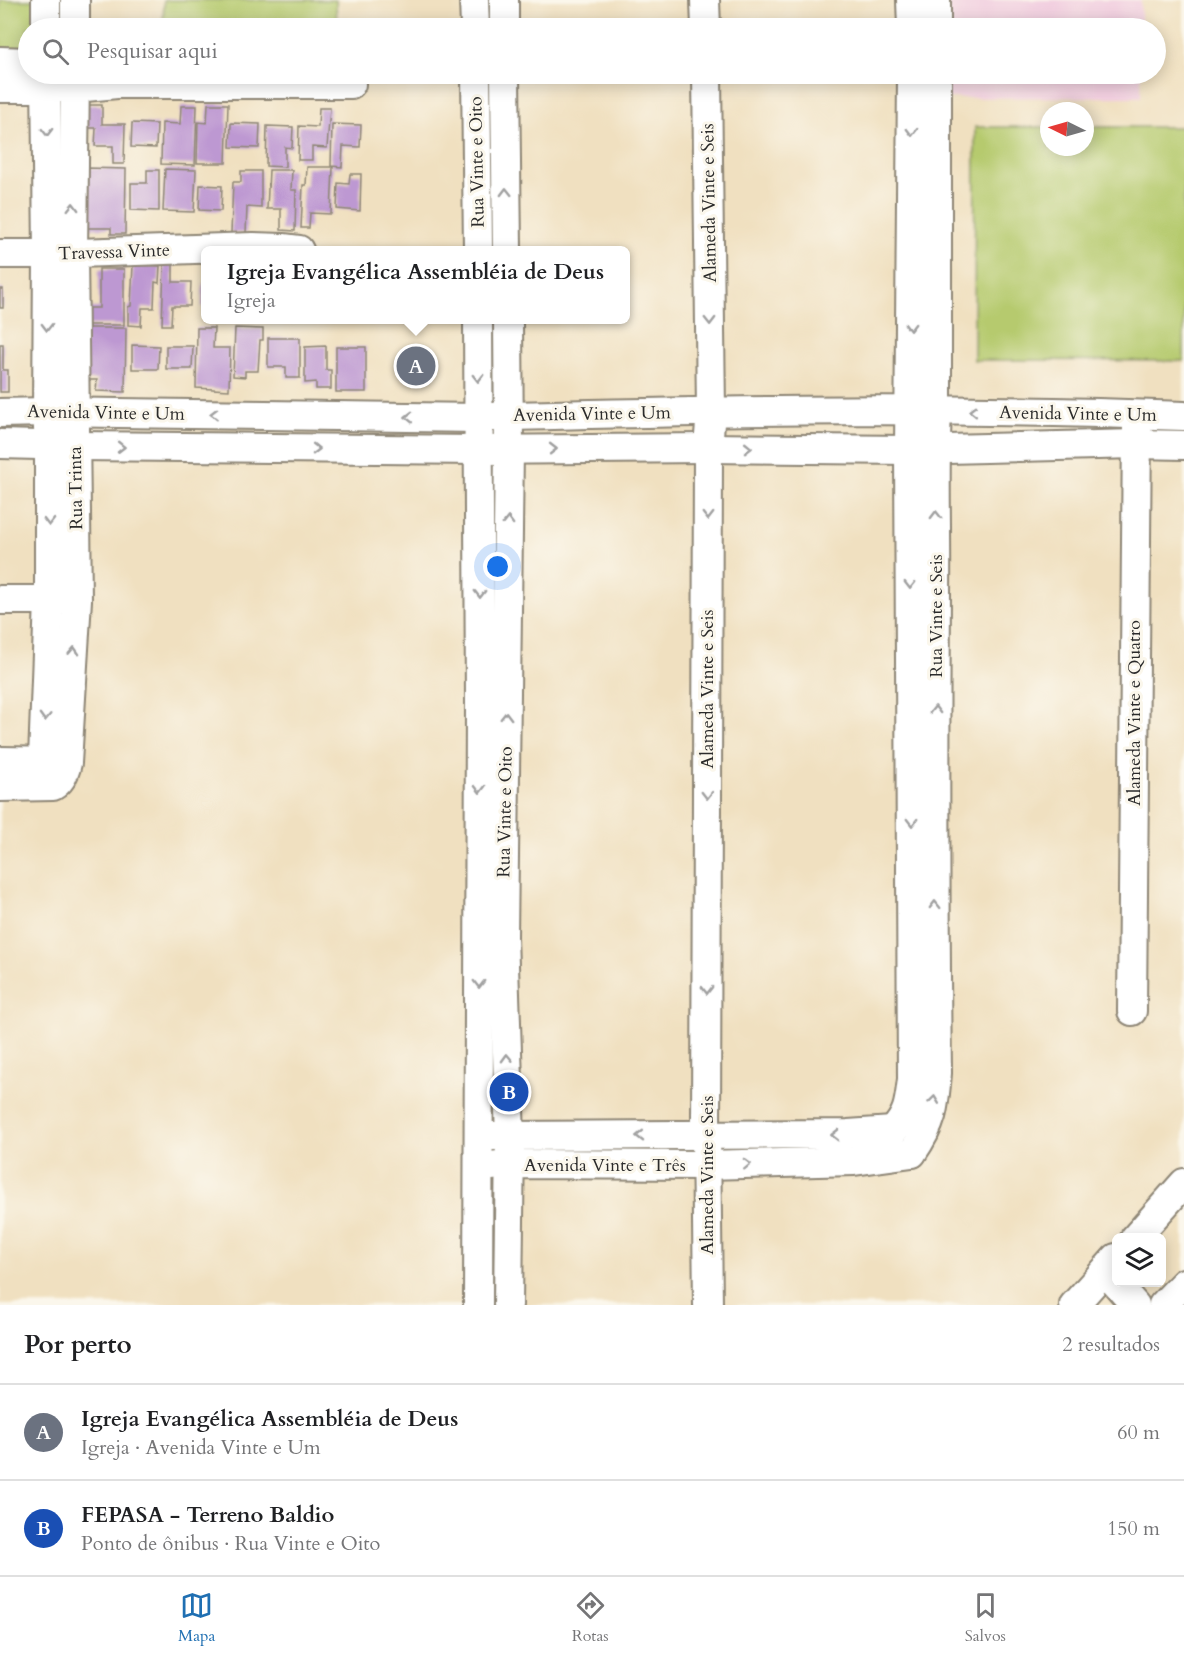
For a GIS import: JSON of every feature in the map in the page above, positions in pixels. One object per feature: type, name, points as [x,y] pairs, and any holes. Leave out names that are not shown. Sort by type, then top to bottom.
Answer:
[{"type":"street","points":[[46,0],[46,18]]},
{"type":"street","points":[[75,0],[75,18]]},
{"type":"street","points":[[474,0],[475,18]]},
{"type":"street","points":[[504,0],[504,18]]},
{"type":"street","points":[[705,0],[706,18]]},
{"type":"street","points":[[911,0],[912,18]]},
{"type":"street","points":[[936,0],[936,18]]},
{"type":"street","points":[[0,61],[18,62]]},
{"type":"street","points":[[0,88],[26,84]]},
{"type":"street","name":"Rua Trinta","points":[[46,84],[75,412],[62,445],[48,600],[51,774]]},
{"type":"street","name":"Rua Trinta","points":[[51,774],[77,600],[62,445],[47,412],[60,254],[90,84]]},
{"type":"street","name":"Rua Vinte e Oito","points":[[476,84],[478,246]]},
{"type":"street","name":"Rua Vinte e Oito","points":[[505,84],[507,246]]},
{"type":"street","name":"Alameda Vinte e Seis","points":[[707,84],[711,411],[708,448],[706,1135],[708,1305]]},
{"type":"street","name":"Rua Vinte e Seis","points":[[912,84],[923,411]]},
{"type":"street","name":"Rua Vinte e Seis","points":[[893,1131],[903,1120],[909,1104],[912,1080],[923,792],[922,450],[936,84]]},
{"type":"street","name":"Travessa Vinte","points":[[0,254],[201,249]]},
{"type":"street","name":"Rua Vinte e Oito","points":[[478,324],[480,450],[478,1305]]},
{"type":"street","name":"Rua Vinte e Oito","points":[[508,324],[509,449],[503,937],[509,1151],[508,1305]]},
{"type":"street","name":"Avenida Vinte e Um","points":[[0,413],[478,418],[711,411],[923,411],[1184,416]]},
{"type":"street","name":"Alameda Vinte e Quatro","points":[[1132,1011],[1137,414]]},
{"type":"street","name":"Avenida Vinte e Um","points":[[0,444],[480,450],[708,448],[922,450],[1136,444],[1184,445]]},
{"type":"street","points":[[0,600],[77,600]]},
{"type":"street","points":[[0,761],[51,774]]},
{"type":"street","points":[[0,787],[51,774]]},
{"type":"street","name":"Rua Vinte e Seis","points":[[912,1153],[928,1126],[934,1107],[937,1073],[923,792]]},
{"type":"street","points":[[893,1131],[912,1153]]},
{"type":"street","name":"Avenida Vinte e Três","points":[[478,1167],[509,1151],[706,1135],[848,1134],[893,1131]]},
{"type":"street","name":"Avenida Vinte e Três","points":[[478,1136],[509,1151],[707,1165],[854,1161],[912,1153]]},
{"type":"street","points":[[1139,1233],[1184,1183]]},
{"type":"street","points":[[1074,1305],[1111,1264],[1135,1305]]},
{"type":"street","points":[[1162,1305],[1184,1283]]},
{"type":"shaded area","points":[[944,0],[1141,0],[1141,18],[944,18]]},
{"type":"shaded area","points":[[944,84],[1141,84],[1141,97],[944,98]]},
{"type":"green space","points":[[0,0],[45,0],[45,18],[18,18],[18,61],[0,61]]},
{"type":"green space","points":[[164,0],[336,0],[337,18],[163,18]]},
{"type":"green space","points":[[975,127],[1040,127],[1040,156],[1094,156],[1094,127],[1184,127],[1184,361],[974,360]]},
{"type":"building","points":[[208,104],[228,104],[226,163],[197,163],[198,122],[207,123]]},
{"type":"building","points":[[83,105],[102,105],[102,124],[125,124],[124,164],[113,164],[113,146],[95,146],[96,128],[82,128]]},
{"type":"building","points":[[181,106],[197,106],[195,165],[161,164],[162,123],[180,124]]},
{"type":"building","points":[[319,108],[330,108],[327,148],[312,147],[312,160],[298,160],[299,126],[318,127]]},
{"type":"building","points":[[132,123],[157,124],[156,148],[131,147]]},
{"type":"building","points":[[231,123],[260,124],[259,148],[230,147]]},
{"type":"building","points":[[332,124],[361,125],[360,147],[343,146],[342,167],[331,166]]},
{"type":"building","points":[[267,126],[293,127],[292,148],[285,147],[285,167],[266,166]]},
{"type":"building","points":[[307,167],[333,167],[331,214],[310,213],[309,228],[301,228],[303,185],[306,185]]},
{"type":"building","points":[[86,168],[126,169],[125,234],[111,234],[111,228],[85,228]]},
{"type":"building","points":[[165,169],[196,170],[194,212],[163,211]]},
{"type":"building","points":[[147,170],[159,170],[159,211],[131,210],[131,183],[147,183]]},
{"type":"building","points":[[269,170],[292,170],[291,190],[296,190],[295,231],[281,230],[281,209],[267,209]]},
{"type":"building","points":[[241,171],[261,171],[261,208],[247,207],[246,233],[231,233],[233,182],[241,182]]},
{"type":"building","points":[[350,174],[361,174],[360,211],[337,209],[338,183],[349,184]]},
{"type":"building","points":[[200,185],[222,186],[221,211],[199,210]]},
{"type":"building","points":[[164,264],[173,264],[173,282],[191,282],[190,306],[172,306],[171,325],[162,325]]},
{"type":"building","points":[[133,265],[160,266],[159,283],[155,282],[154,308],[142,308],[141,326],[128,325]]},
{"type":"building","points":[[99,269],[124,269],[124,325],[87,325],[86,308],[99,308]]},
{"type":"building","points":[[0,289],[3,289],[3,308],[0,308]]},
{"type":"building","points":[[85,328],[126,328],[125,392],[96,391],[97,380],[85,380]]},
{"type":"building","points":[[197,328],[214,328],[213,348],[230,348],[229,390],[196,388]]},
{"type":"building","points":[[235,328],[263,329],[258,371],[245,371],[245,377],[233,376]]},
{"type":"building","points":[[268,338],[300,338],[300,378],[286,378],[286,367],[268,367]]},
{"type":"building","points":[[0,344],[3,344],[3,370],[8,370],[8,392],[0,392]]},
{"type":"building","points":[[132,345],[159,346],[158,369],[132,369]]},
{"type":"building","points":[[166,346],[193,346],[192,369],[166,369]]},
{"type":"building","points":[[326,346],[326,370],[331,370],[331,389],[316,389],[316,382],[305,383],[305,347]]},
{"type":"building","points":[[336,347],[366,347],[366,392],[336,392]]},
{"type":"place","name":"Igreja Evangélica Assembléia de Deus","points":[[416,366]]},
{"type":"place","name":"FEPASA - Terreno Baldio","points":[[509,1092]]}]
